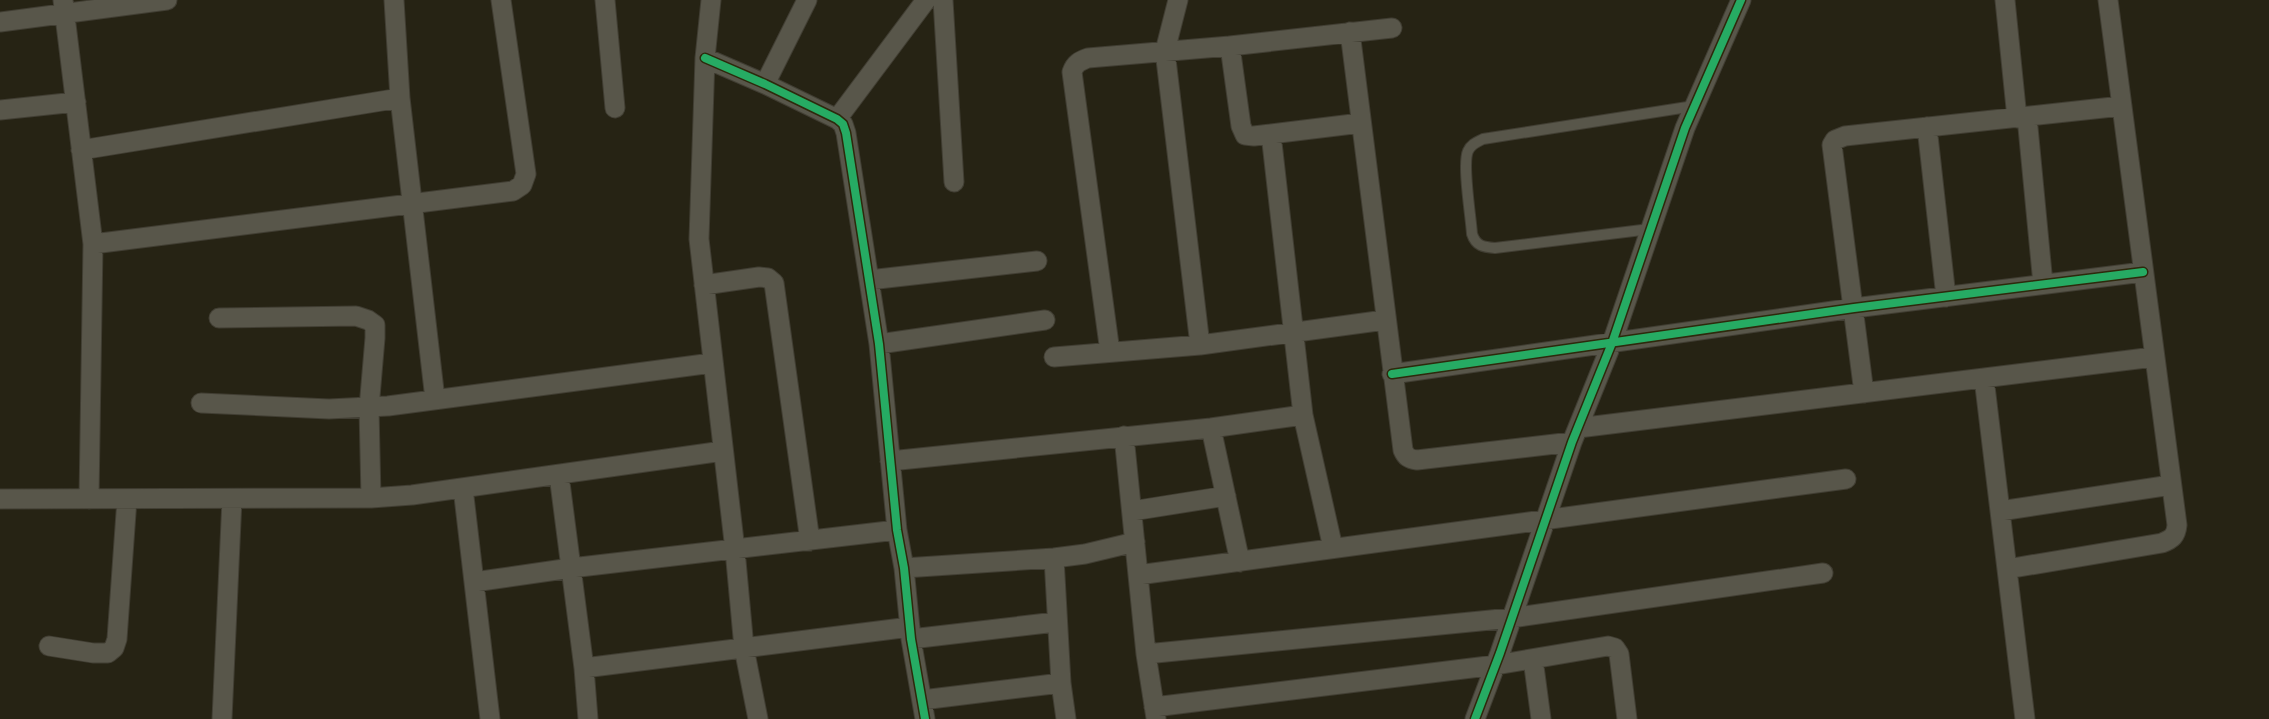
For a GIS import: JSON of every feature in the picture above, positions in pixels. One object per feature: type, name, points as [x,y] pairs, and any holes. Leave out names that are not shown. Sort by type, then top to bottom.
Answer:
[{"type":"street","points":[[0,22],[64,7],[167,0]]},
{"type":"street","points":[[394,0],[400,98],[435,399]]},
{"type":"street","points":[[93,244],[513,190],[522,185],[526,174],[502,0]]},
{"type":"street","points":[[604,0],[615,108]]},
{"type":"street","points":[[711,0],[704,58],[699,239],[735,550],[744,648],[758,719]]},
{"type":"street","points":[[765,84],[808,0]]},
{"type":"street","points":[[837,119],[926,0]]},
{"type":"street","points":[[944,0],[954,182]]},
{"type":"street","points":[[1178,0],[1165,51],[1200,345]]},
{"type":"street","points":[[1475,719],[1496,665],[1575,435],[1612,343],[1694,106],[1741,0]]},
{"type":"street","points":[[2005,0],[2043,284]]},
{"type":"street","points":[[2007,569],[2171,540],[2176,534],[2177,525],[2108,0]]},
{"type":"street","points":[[64,7],[93,244],[89,498]]},
{"type":"street","points":[[1110,352],[1072,72],[1080,61],[1088,58],[1230,46],[1392,28]]},
{"type":"street","points":[[1350,32],[1392,374],[1403,450],[1410,460],[1864,393],[2154,357]]},
{"type":"street","points":[[1230,46],[1242,132],[1245,135],[1254,136],[1361,123]]},
{"type":"street","points":[[704,58],[765,84],[837,119],[843,124],[846,133],[879,344],[898,530],[911,633],[925,719]]},
{"type":"street","points":[[81,150],[400,98]]},
{"type":"street","points":[[0,110],[76,102]]},
{"type":"street","points":[[1864,393],[1832,145],[1836,140],[1845,136],[2122,106]]},
{"type":"street","points":[[1927,127],[1946,297]]},
{"type":"street","points":[[1271,134],[1295,331],[1303,415],[1333,548]]},
{"type":"street","points":[[869,280],[1037,261]]},
{"type":"street","points":[[1392,374],[1854,308],[2143,272]]},
{"type":"street","points":[[704,284],[759,277],[768,278],[774,284],[810,541]]},
{"type":"street","points":[[219,318],[356,316],[368,320],[374,325],[376,338],[369,408],[371,498]]},
{"type":"street","points":[[879,344],[1045,320]]},
{"type":"street","points":[[1054,357],[1200,345],[1385,320]]},
{"type":"street","points":[[201,403],[329,409],[369,408],[712,363]]},
{"type":"street","points":[[1984,378],[2025,719]]},
{"type":"street","points":[[890,461],[1211,428],[1303,415]]},
{"type":"street","points":[[1211,428],[1240,562]]},
{"type":"street","points":[[1124,436],[1146,654],[1155,713],[1496,665],[1600,646],[1615,648],[1619,654],[1627,719]]},
{"type":"street","points":[[0,499],[371,498],[412,495],[723,451]]},
{"type":"street","points":[[558,475],[584,668],[588,719]]},
{"type":"street","points":[[1138,575],[1545,518],[1846,479]]},
{"type":"street","points":[[2000,510],[2171,485]]},
{"type":"street","points":[[463,488],[490,719]]},
{"type":"street","points":[[1132,510],[1226,496]]},
{"type":"street","points":[[49,646],[93,653],[108,653],[114,648],[117,639],[127,499]]},
{"type":"street","points":[[222,719],[232,499]]},
{"type":"street","points":[[474,582],[571,568],[898,530]]},
{"type":"street","points":[[904,568],[1054,558],[1085,554],[1135,542]]},
{"type":"street","points":[[1054,558],[1056,622],[1066,719]]},
{"type":"street","points":[[1146,654],[1511,618],[1824,573]]},
{"type":"street","points":[[584,668],[744,648],[1056,622]]},
{"type":"street","points":[[1533,659],[1541,719]]},
{"type":"street","points":[[922,700],[1061,683]]},
{"type":"lane","points":[[1650,229],[1495,248],[1483,247],[1475,242],[1472,234],[1466,164],[1468,151],[1474,143],[1483,139],[1694,106]]},
{"type":"cycle path","points":[[1475,719],[1500,653],[1572,442],[1612,343],[1685,128],[1741,0]]},
{"type":"cycle path","points":[[705,58],[765,84],[837,119],[843,124],[846,133],[879,344],[897,530],[904,568],[911,639],[925,719]]},
{"type":"cycle path","points":[[1392,374],[1854,308],[2143,272]]}]
